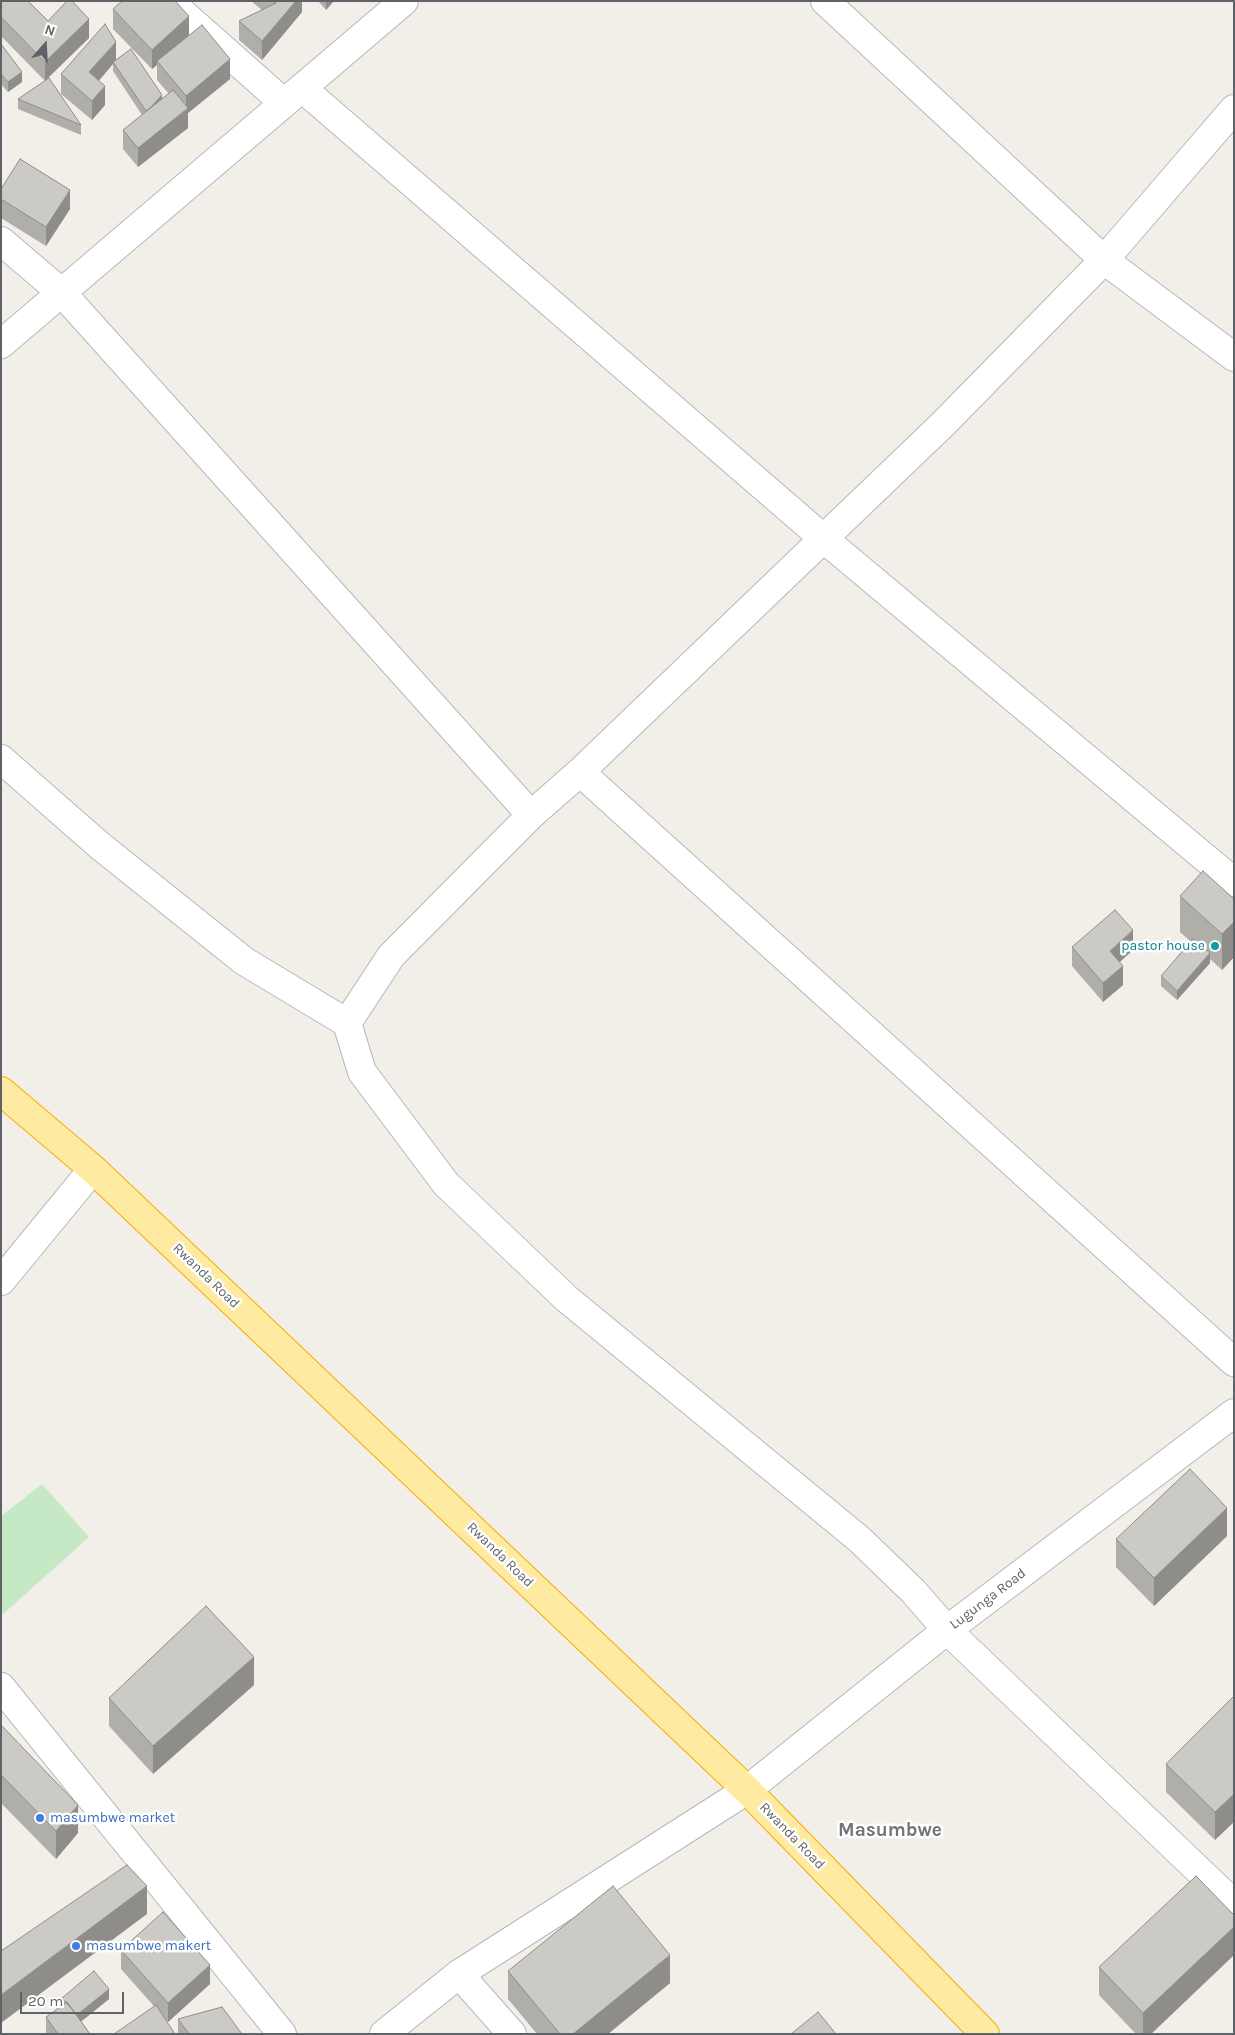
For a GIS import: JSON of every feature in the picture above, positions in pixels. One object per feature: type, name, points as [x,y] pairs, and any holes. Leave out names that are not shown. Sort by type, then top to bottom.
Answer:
[{"type":"highway","name":"Rwanda Road","points":[[1,1091],[94,1169],[747,1790],[985,2034]]},
{"type":"street","points":[[168,1],[293,96],[1234,882]]},
{"type":"street","points":[[1,344],[404,1]]},
{"type":"street","points":[[825,1],[1104,260],[1234,357]]},
{"type":"street","points":[[347,1023],[391,956],[531,815],[580,772],[943,424],[1104,260],[1234,109]]},
{"type":"street","points":[[1,241],[62,293],[531,815]]},
{"type":"street","points":[[1,759],[99,845],[244,961],[347,1023],[362,1072],[446,1184],[567,1299],[859,1539],[913,1591],[947,1630],[1234,1904]]},
{"type":"street","points":[[580,772],[1234,1362]]},
{"type":"street","points":[[1,1281],[94,1169]]},
{"type":"street","name":"Lugunga Road","points":[[384,2034],[459,1974],[747,1790],[947,1630],[1234,1413]]},
{"type":"street","points":[[1,1687],[282,2034]]},
{"type":"street","points":[[459,1974],[512,2034]]},
{"type":"green space","points":[[42,1484],[89,1537],[2,1615],[1,1516]]},
{"type":"building","points":[[1,1],[28,1],[48,21],[67,1],[72,1],[89,19],[45,62],[1,17]]},
{"type":"building","points":[[122,1],[175,1],[189,16],[152,50],[113,9]]},
{"type":"building","points":[[274,1],[296,1],[262,41],[239,21],[276,3]]},
{"type":"building","points":[[105,24],[116,42],[89,72],[105,86],[92,101],[61,74]]},
{"type":"building","points":[[202,25],[230,59],[186,96],[157,61]]},
{"type":"building","points":[[1,44],[22,72],[8,82],[1,74]]},
{"type":"building","points":[[131,49],[162,95],[146,111],[113,62]]},
{"type":"building","points":[[49,78],[81,125],[18,99]]},
{"type":"building","points":[[173,90],[188,108],[138,148],[123,130]]},
{"type":"building","points":[[20,159],[70,190],[46,227],[1,199],[1,189]]},
{"type":"building","points":[[1203,871],[1234,899],[1234,922],[1222,934],[1180,896]]},
{"type":"building","points":[[1115,910],[1133,930],[1110,951],[1123,966],[1103,983],[1072,947]]},
{"type":"building","points":[[1193,939],[1210,953],[1177,991],[1161,976]]},
{"type":"building","points":[[1190,1469],[1227,1508],[1154,1578],[1116,1539]]},
{"type":"building","points":[[206,1606],[254,1657],[153,1746],[109,1698]]},
{"type":"building","points":[[1234,1696],[1234,1794],[1215,1812],[1166,1764]]},
{"type":"building","points":[[1,1725],[78,1805],[56,1831],[1,1775]]},
{"type":"building","points":[[127,1865],[147,1886],[1,1995],[1,1951]]},
{"type":"building","points":[[1196,1876],[1234,1915],[1234,1927],[1143,2013],[1099,1967]]},
{"type":"building","points":[[613,1886],[670,1955],[573,2034],[560,2034],[508,1971]]},
{"type":"building","points":[[163,1912],[210,1965],[168,2003],[121,1950]]},
{"type":"building","points":[[94,1971],[109,1989],[77,2015],[62,1998]]},
{"type":"building","points":[[67,2002],[90,2034],[58,2034],[46,2017]]},
{"type":"building","points":[[156,2005],[175,2034],[114,2034]]},
{"type":"building","points":[[222,2007],[242,2034],[189,2034],[178,2019]]},
{"type":"building","points":[[818,2012],[836,2034],[791,2034]]},
{"type":"place","name":"pastor house","points":[[1215,946]]},
{"type":"place","name":"masumbwe market","points":[[40,1818]]},
{"type":"place","name":"masumbwe makert","points":[[76,1946]]},
{"type":"district","name":"Masumbwe","points":[[890,1831]]}]
